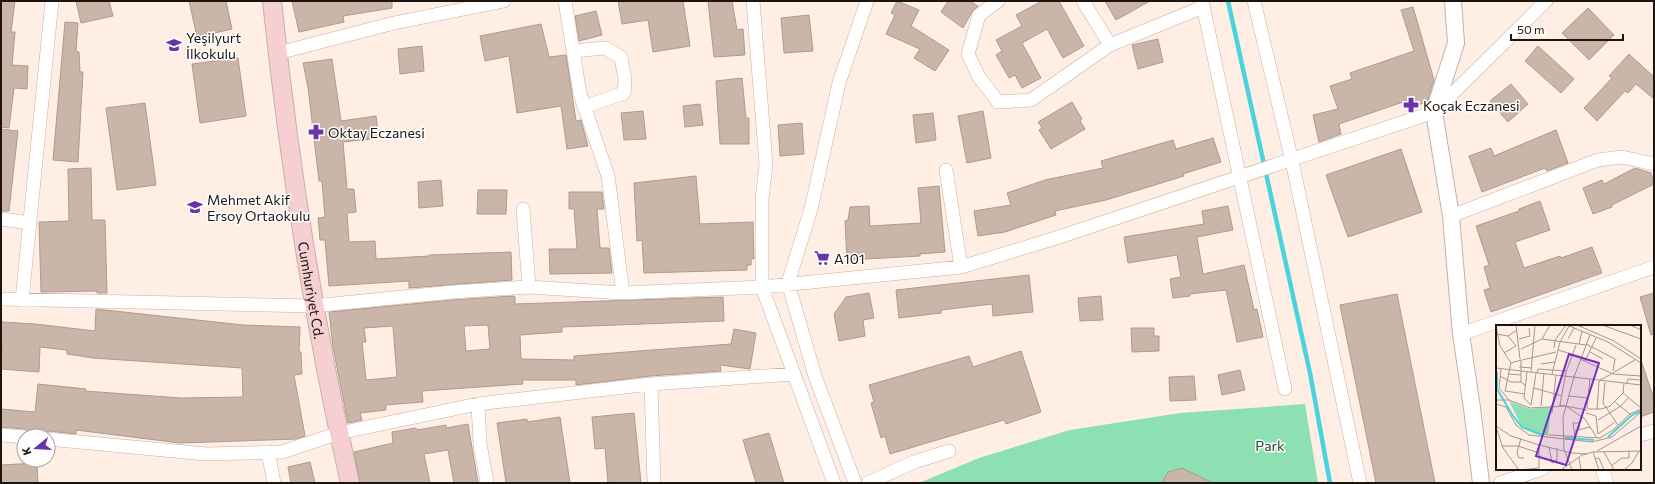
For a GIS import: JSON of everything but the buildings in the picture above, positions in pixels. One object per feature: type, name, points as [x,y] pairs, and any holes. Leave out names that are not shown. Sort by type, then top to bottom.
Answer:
[{"type":"main road","name":"Cumhuriyet Cd.","points":[[272,1],[313,306],[350,483]]},
{"type":"street","points":[[22,300],[52,1]]},
{"type":"street","points":[[278,53],[394,23],[504,1]]},
{"type":"street","points":[[565,1],[580,94],[608,176],[623,293]]},
{"type":"street","points":[[753,1],[766,164],[762,199],[762,287],[834,483]]},
{"type":"street","points":[[855,483],[815,376],[788,283],[811,209],[839,83],[867,1]]},
{"type":"street","points":[[998,1],[978,15],[968,54],[978,77],[998,102],[1031,100],[1110,45],[1203,4],[1285,389]]},
{"type":"street","points":[[1083,1],[1110,45]]},
{"type":"street","points":[[1254,1],[1292,161],[1360,483]]},
{"type":"street","points":[[1453,1],[1456,43],[1434,112],[1451,216],[1461,334],[1481,483]]},
{"type":"street","points":[[1,299],[313,306],[452,292],[529,287],[623,293],[762,287],[788,283],[960,267],[1056,238],[1292,161],[1434,112],[1546,1]]},
{"type":"street","points":[[573,51],[605,48],[621,57],[625,80],[624,93],[584,107]]},
{"type":"street","points":[[1451,216],[1598,160],[1622,157],[1654,164]]},
{"type":"street","points":[[946,170],[960,267]]},
{"type":"street","points":[[523,209],[529,287]]},
{"type":"street","points":[[1,219],[30,223]]},
{"type":"street","points":[[1461,334],[1654,267]]},
{"type":"street","points":[[56,440],[206,454],[282,452],[339,433],[478,404],[651,384],[794,374]]},
{"type":"street","points":[[651,384],[654,483]]},
{"type":"street","points":[[478,404],[480,444],[487,483]]},
{"type":"street","points":[[1641,435],[1654,431]]},
{"type":"street","points":[[1,434],[16,436]]},
{"type":"street","points":[[868,483],[914,462],[949,451]]},
{"type":"street","points":[[268,452],[274,483]]},
{"type":"street","points":[[1500,483],[1539,470]]},
{"type":"street","points":[[1602,470],[1607,483]]},
{"type":"green space","name":"Park","points":[[1305,404],[1318,483],[919,483],[979,458],[1070,430],[1180,413]]},
{"type":"waterway","points":[[1228,1],[1310,373],[1330,483]]},
{"type":"place","name":"Yeşilyurt İlkokulu","points":[[174,45]]},
{"type":"place","name":"Koçak Eczanesi","points":[[1411,105]]},
{"type":"place","name":"Oktay Eczanesi","points":[[316,132]]},
{"type":"place","name":"Mehmet Akif Ersoy Ortaokulu","points":[[195,207]]},
{"type":"place","name":"A101","points":[[822,258]]}]
